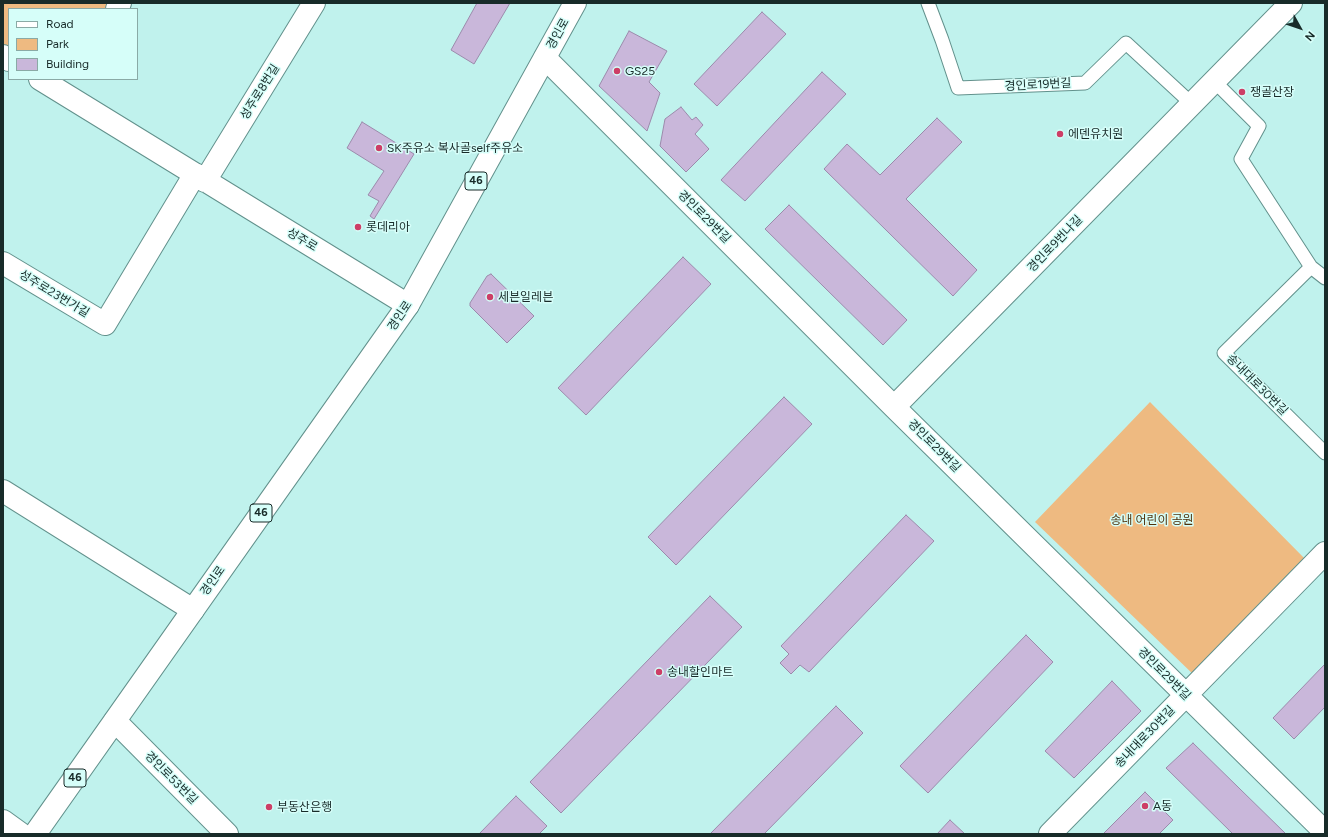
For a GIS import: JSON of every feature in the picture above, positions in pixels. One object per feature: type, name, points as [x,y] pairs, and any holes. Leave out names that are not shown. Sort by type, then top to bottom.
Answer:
[{"type":"street","name":"성주로8번길","points":[[200,178],[314,3]]},
{"type":"street","name":"경인로","points":[[35,834],[408,305],[575,3]]},
{"type":"street","name":"경인로9번나길","points":[[894,407],[1291,3]]},
{"type":"street","name":"경인로29번길","points":[[544,58],[1185,696],[1325,832]]},
{"type":"street","name":"성주로","points":[[44,80],[69,87],[200,178],[408,305]]},
{"type":"street","name":"성주로23번가길","points":[[3,264],[105,324],[200,178]]},
{"type":"street","points":[[3,491],[193,610]]},
{"type":"street","name":"송내대로30번길","points":[[1050,834],[1325,553]]},
{"type":"street","name":"경인로53번길","points":[[114,721],[227,834]]},
{"type":"street","points":[[3,821],[21,834]]},
{"type":"lane","name":"경인로19번길","points":[[928,3],[958,88],[1084,83],[1126,42],[1192,104]]},
{"type":"lane","points":[[1214,81],[1259,126],[1241,159],[1311,266],[1325,278]]},
{"type":"lane","name":"송내대로30번길","points":[[1311,266],[1224,353],[1325,453]]},
{"type":"green space","points":[[3,3],[114,3],[111,8],[8,8],[8,54],[3,51]]},
{"type":"green space","name":"송내 어린이 공원","points":[[1150,402],[1308,562],[1195,676],[1035,522]]},
{"type":"building","points":[[477,3],[510,3],[474,64],[451,50]]},
{"type":"building","points":[[762,12],[786,34],[717,106],[694,84]]},
{"type":"building","points":[[629,31],[667,51],[649,82],[660,93],[647,131],[599,86]]},
{"type":"building","points":[[822,72],[846,94],[745,201],[721,180]]},
{"type":"building","points":[[681,107],[692,120],[696,117],[703,125],[695,134],[709,149],[686,172],[660,146],[665,119]]},
{"type":"building","points":[[937,118],[962,142],[906,199],[977,270],[953,296],[824,169],[847,144],[880,175]]},
{"type":"building","points":[[362,122],[414,154],[374,219],[370,216],[379,201],[368,195],[384,171],[347,148]]},
{"type":"building","points":[[789,205],[907,320],[883,345],[765,229]]},
{"type":"building","points":[[683,257],[711,284],[586,415],[558,388]]},
{"type":"building","points":[[491,274],[534,316],[507,343],[470,306],[470,303],[487,276]]},
{"type":"building","points":[[784,397],[812,424],[676,565],[648,537]]},
{"type":"building","points":[[906,515],[934,541],[809,672],[800,665],[791,674],[780,663],[789,654],[781,646]]},
{"type":"building","points":[[710,596],[742,627],[561,813],[530,782]]},
{"type":"building","points":[[1026,635],[1053,662],[928,793],[900,766]]},
{"type":"building","points":[[1325,664],[1325,707],[1294,739],[1273,718]]},
{"type":"building","points":[[1112,681],[1141,711],[1074,778],[1045,751]]},
{"type":"building","points":[[836,706],[863,733],[764,834],[710,834]]},
{"type":"building","points":[[1193,743],[1286,834],[1233,834],[1166,768]]},
{"type":"building","name":"A동","points":[[1145,792],[1173,820],[1159,834],[1103,834]]},
{"type":"building","points":[[516,796],[547,826],[539,834],[479,834]]},
{"type":"building","points":[[950,820],[965,834],[937,834]]},
{"type":"place","name":"GS25","points":[[617,71]]},
{"type":"place","name":"쟁골산장","points":[[1242,92]]},
{"type":"place","name":"에덴유치원","points":[[1060,134]]},
{"type":"place","name":"SK주유소 복사골self주유소","points":[[379,148]]},
{"type":"place","name":"롯데리아","points":[[358,227]]},
{"type":"place","name":"세븐일레븐","points":[[490,297]]},
{"type":"place","name":"송내할인마트","points":[[659,672]]},
{"type":"place","name":"A동","points":[[1145,806]]},
{"type":"place","name":"부동산은행","points":[[269,807]]}]
